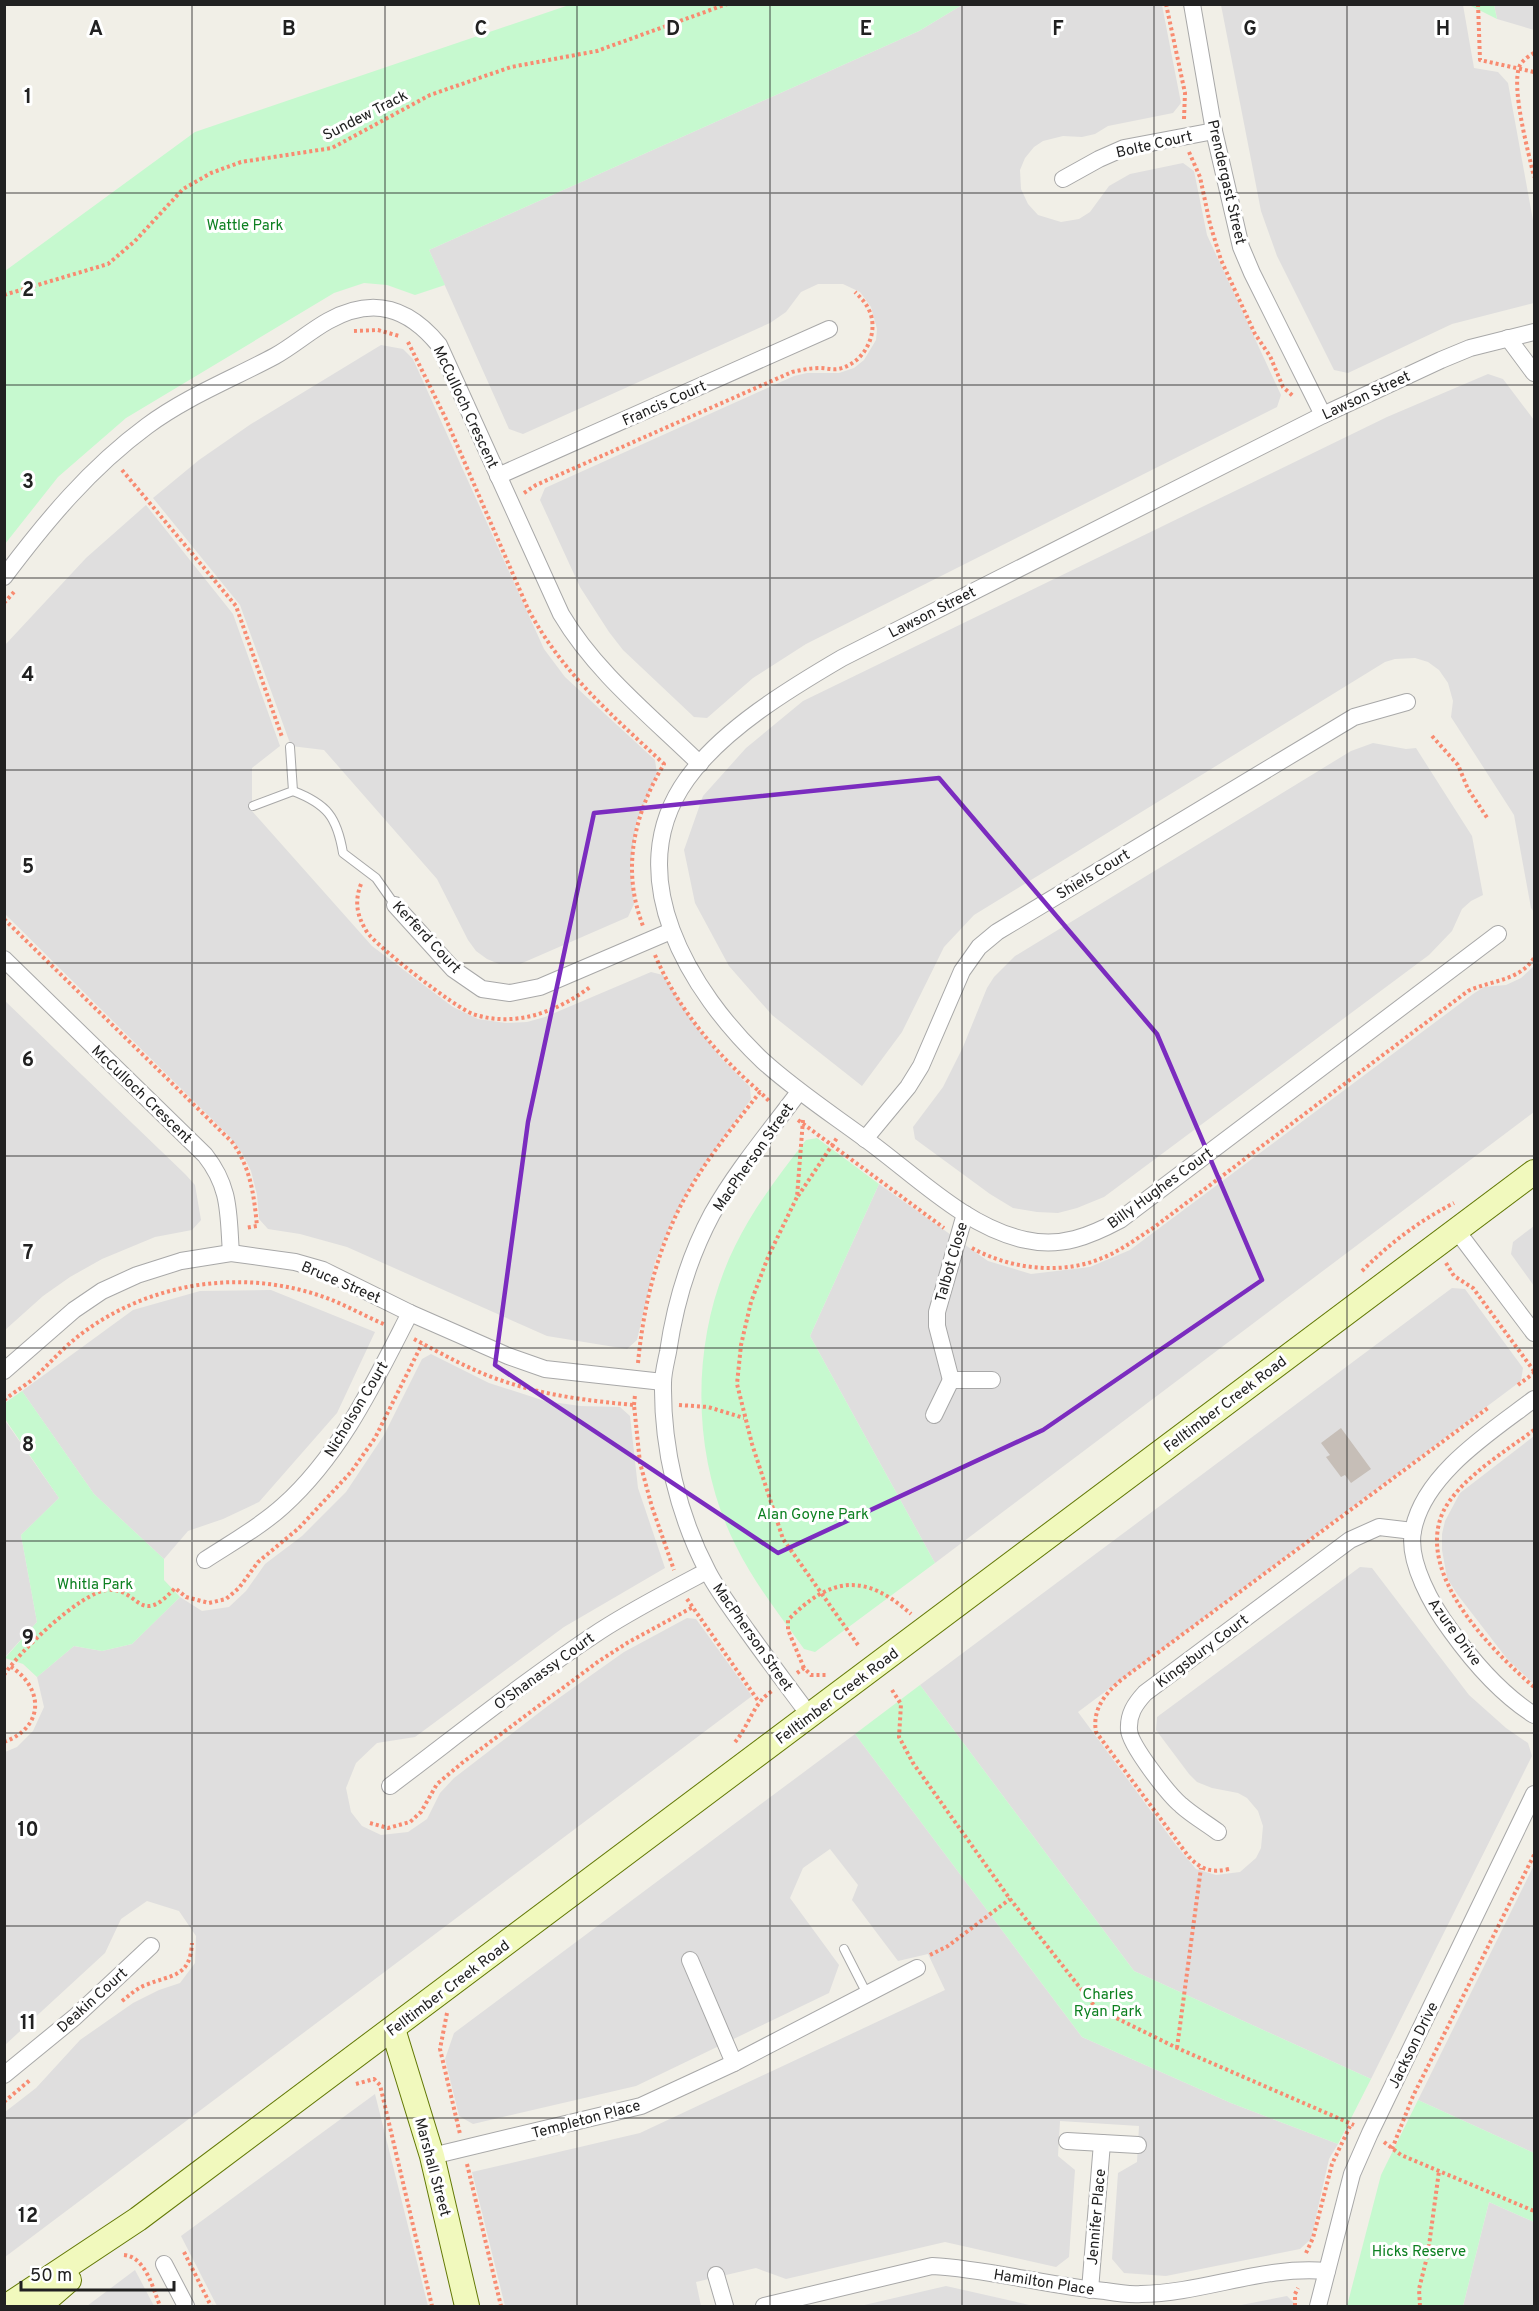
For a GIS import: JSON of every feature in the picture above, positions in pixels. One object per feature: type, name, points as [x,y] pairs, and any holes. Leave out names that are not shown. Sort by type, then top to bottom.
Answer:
[{"type":"main road","name":"Felltimber Creek Road","points":[[7,2307],[138,2219],[1534,1172]]},
{"type":"main road","name":"Marshall Street","points":[[393,2029],[432,2156],[467,2307]]},
{"type":"main road","name":"Felltimber Creek Road","points":[[39,2307],[138,2219]]},
{"type":"street","name":"Prendergast Street","points":[[1192,4],[1214,131],[1241,247],[1323,415]]},
{"type":"street","name":"Bolte Court","points":[[1063,179],[1124,148],[1214,131]]},
{"type":"street","name":"McCulloch Crescent","points":[[11,582],[43,525],[88,476],[149,425],[201,393],[277,355],[329,321],[358,309],[385,308],[408,315],[426,329],[439,345],[561,614],[574,635],[594,662],[700,764]]},
{"type":"street","name":"Francis Court","points":[[498,476],[829,329]]},
{"type":"street","name":"Lawson Street","points":[[803,1096],[762,1060],[725,1022],[704,993],[671,931],[663,906],[659,874],[661,842],[670,810],[686,780],[700,764],[743,723],[790,688],[842,658],[1323,415],[1470,348],[1534,332]]},
{"type":"street","points":[[1508,338],[1534,373]]},
{"type":"street","name":"Shiels Court","points":[[865,1139],[908,1087],[921,1066],[962,971],[979,947],[997,932],[1354,717],[1407,702]]},
{"type":"street","name":"Kerferd Court","points":[[395,905],[453,969],[482,988],[510,993],[540,987],[671,931]]},
{"type":"street","name":"Billy Hughes Court","points":[[803,1096],[846,1125],[965,1214],[994,1230],[1027,1241],[1061,1243],[1093,1234],[1130,1213],[1498,934]]},
{"type":"street","name":"McCulloch Crescent","points":[[4,959],[205,1155],[218,1172],[227,1196],[231,1254]]},
{"type":"street","name":"MacPherson Street","points":[[803,1096],[783,1114],[712,1214],[693,1254],[680,1291],[663,1382],[666,1438],[676,1486],[689,1528],[707,1571],[725,1600],[810,1716]]},
{"type":"street","name":"Talbot Close","points":[[951,1380],[937,1326],[937,1312],[965,1214]]},
{"type":"street","points":[[1456,1231],[1534,1334]]},
{"type":"street","name":"Bruce Street","points":[[4,1371],[74,1310],[102,1292],[137,1275],[181,1261],[231,1254],[295,1262],[323,1270],[410,1313],[508,1356],[545,1369],[663,1382]]},
{"type":"street","name":"Nicholson Court","points":[[205,1560],[270,1518],[309,1480],[352,1420],[410,1313]]},
{"type":"street","points":[[933,1415],[951,1380],[992,1380]]},
{"type":"street","name":"Azure Drive","points":[[1534,1400],[1452,1464],[1422,1506],[1413,1532],[1415,1555],[1422,1585],[1443,1622],[1468,1655],[1498,1686],[1534,1714]]},
{"type":"street","name":"Kingsbury Court","points":[[1218,1832],[1180,1804],[1137,1751],[1129,1730],[1130,1716],[1135,1704],[1145,1693],[1350,1540],[1379,1527],[1413,1532]]},
{"type":"street","name":"O'Shanassy Court","points":[[390,1786],[601,1630],[707,1571]]},
{"type":"street","name":"Jackson Drive","points":[[1318,2307],[1352,2174],[1534,1794]]},
{"type":"street","name":"Deakin Court","points":[[4,2075],[75,2017],[151,1946]]},
{"type":"street","points":[[690,1960],[734,2062]]},
{"type":"street","name":"Templeton Place","points":[[432,2156],[641,2106],[734,2062],[917,1968]]},
{"type":"street","points":[[1067,2141],[1138,2145]]},
{"type":"street","name":"Jennifer Place","points":[[1090,2290],[1102,2143]]},
{"type":"street","points":[[164,2264],[186,2307]]},
{"type":"street","name":"Hamilton Place","points":[[764,2307],[932,2266],[1138,2295],[1176,2293],[1273,2272],[1306,2269],[1327,2271]]},
{"type":"street","points":[[716,2275],[724,2307]]},
{"type":"lane","points":[[253,806],[293,791],[290,747]]},
{"type":"lane","name":"Kerferd Court","points":[[293,791],[322,805],[333,818],[339,832],[343,853],[376,878],[395,905]]},
{"type":"lane","points":[[844,1949],[867,1994]]},
{"type":"path","name":"Sundew Track","points":[[4,295],[108,264],[135,241],[183,189],[211,173],[241,162],[332,148],[430,95],[511,67],[597,51],[727,4]]},
{"type":"path","points":[[1478,4],[1480,60],[1534,72]]},
{"type":"path","points":[[1534,53],[1524,60],[1519,68],[1518,83],[1521,116],[1534,177]]},
{"type":"path","points":[[483,506],[508,499],[792,372],[809,368],[838,369],[854,362],[869,343],[873,327],[870,311],[855,292]]},
{"type":"path","points":[[351,332],[378,330],[392,333],[408,342],[445,417],[528,609],[554,653],[593,696],[664,764],[644,800],[634,837],[633,892],[649,941],[672,988],[690,1016],[710,1043],[783,1114],[803,1122],[958,1239],[987,1256],[1016,1265],[1049,1268],[1095,1261],[1113,1253],[1153,1228],[1468,991],[1498,980],[1511,978],[1527,968],[1534,958]]},
{"type":"path","points":[[114,474],[122,465],[236,606],[283,739],[290,747]]},
{"type":"path","points":[[4,603],[11,582]]},
{"type":"path","points":[[1432,736],[1458,765],[1468,789],[1488,819]]},
{"type":"path","points":[[4,919],[219,1128],[239,1151],[251,1181],[256,1226],[230,1230]]},
{"type":"path","points":[[759,1092],[711,1157],[678,1211],[651,1283],[642,1320],[634,1405],[640,1463],[651,1507],[680,1586],[759,1702]]},
{"type":"path","points":[[797,1197],[803,1096]]},
{"type":"path","points":[[846,1125],[797,1197],[768,1257],[751,1302],[741,1345],[737,1384],[745,1418],[783,1539],[819,1593],[858,1645]]},
{"type":"path","points":[[1435,1247],[1450,1272],[1473,1288],[1534,1371]]},
{"type":"path","points":[[4,1400],[32,1379],[82,1334],[123,1308],[192,1284],[238,1282],[273,1283],[327,1298],[504,1382],[576,1398],[634,1405]]},
{"type":"path","points":[[664,1406],[708,1407],[745,1418]]},
{"type":"path","points":[[1534,1430],[1471,1478],[1451,1501],[1438,1528],[1437,1550],[1440,1567],[1452,1593],[1502,1657],[1534,1687]]},
{"type":"path","points":[[804,1668],[788,1630],[788,1620],[819,1593],[849,1585],[864,1586],[879,1590],[912,1615]]},
{"type":"path","points":[[4,1675],[10,1666],[74,1606],[89,1596],[102,1591],[114,1590],[147,1607],[159,1603],[175,1588]]},
{"type":"path","points":[[370,1823],[388,1828],[410,1822],[421,1812],[437,1784],[445,1776],[557,1691],[627,1643],[693,1607]]},
{"type":"path","points":[[4,1742],[22,1731],[35,1710],[34,1691],[29,1682],[10,1666]]},
{"type":"path","points":[[892,1690],[901,1704],[899,1737],[913,1763],[1010,1899],[1096,2008],[1177,2048],[1370,2133],[1401,2155],[1534,2211]]},
{"type":"path","points":[[1392,2149],[1413,2096],[1534,1856]]},
{"type":"path","points":[[1177,2048],[1201,1869]]},
{"type":"path","points":[[917,1968],[932,1953],[948,1946],[1010,1899]]},
{"type":"path","points":[[118,2003],[147,1984],[169,1978],[182,1970],[190,1958],[192,1943]]},
{"type":"path","points":[[334,2072],[345,2085],[374,2079],[380,2085],[432,2307]]},
{"type":"path","points":[[4,2102],[32,2078]]},
{"type":"path","points":[[1295,2307],[1295,2294],[1306,2269],[1304,2255],[1313,2238],[1332,2164],[1351,2124]]},
{"type":"path","points":[[1420,2307],[1419,2289],[1428,2253],[1439,2171]]},
{"type":"path","points":[[184,2252],[211,2307]]},
{"type":"path","points":[[116,2259],[126,2254],[142,2266],[160,2307]]},
{"type":"highlighted area","points":[[939,778],[1157,1034],[1262,1280],[1043,1430],[778,1553],[495,1365],[528,1122],[594,813]]},
{"type":"shaded area","points":[[962,5],[1162,5],[1181,103],[1173,113],[1108,126],[1095,134],[1082,137],[1063,136],[1043,141],[1034,147],[1025,158],[1020,170],[1021,189],[1028,204],[1038,215],[1061,222],[1079,219],[1090,212],[1109,186],[1130,174],[1183,163],[1194,171],[1207,235],[1281,395],[1277,407],[806,644],[753,678],[707,718],[694,717],[623,650],[609,632],[580,587],[540,500],[545,488],[794,376],[807,373],[839,373],[854,368],[864,360],[876,340],[877,329],[871,307],[860,292],[843,284],[818,284],[801,292],[786,312],[770,323],[523,434],[509,429],[429,250],[919,31]]},
{"type":"shaded area","points":[[1221,5],[1463,5],[1474,68],[1498,72],[1508,83],[1534,226],[1534,303],[1452,324],[1348,373],[1334,370],[1277,256],[1261,211]]},
{"type":"shaded area","points":[[1494,5],[1534,5],[1534,30],[1497,19]]},
{"type":"shaded area","points":[[381,345],[403,349],[413,359],[544,649],[565,677],[655,760],[657,774],[636,823],[630,868],[634,904],[628,917],[520,964],[499,964],[476,951],[437,879],[324,750],[291,746],[240,605],[153,498],[199,460],[251,424]]},
{"type":"shaded area","points":[[1488,374],[1503,379],[1534,420],[1534,912],[1531,908],[1514,815],[1451,717],[1453,701],[1448,683],[1439,670],[1428,662],[1415,658],[1395,659],[1385,662],[974,915],[944,947],[902,1032],[862,1086],[772,1015],[729,966],[695,903],[684,850],[703,796],[746,748],[803,701],[1387,417]]},
{"type":"shaded area","points":[[146,505],[233,614],[280,746],[252,768],[252,811],[372,946],[453,1007],[478,1019],[506,1023],[527,1022],[545,1017],[651,972],[663,975],[692,1021],[721,1058],[750,1087],[751,1099],[694,1179],[671,1223],[655,1262],[637,1340],[627,1349],[547,1336],[347,1247],[300,1234],[268,1229],[259,1219],[257,1195],[251,1171],[242,1153],[229,1136],[5,914],[5,645],[86,558]]},
{"type":"shaded area","points":[[1373,743],[1406,749],[1416,748],[1472,836],[1483,895],[1462,909],[1452,931],[1429,955],[1104,1197],[1077,1208],[1058,1213],[1013,1208],[915,1139],[913,1127],[943,1087],[963,1047],[987,988],[994,977],[1015,956],[1351,751]]},
{"type":"shaded area","points":[[1534,966],[1534,1112],[935,1563],[810,1336],[879,1184],[988,1261],[1031,1274],[1090,1267],[1130,1250],[1473,994],[1484,987],[1506,985],[1521,978]]},
{"type":"shaded area","points":[[4,1000],[195,1185],[201,1220],[192,1230],[155,1237],[102,1259],[43,1296],[5,1330]]},
{"type":"shaded area","points":[[1534,1226],[1534,1286],[1511,1254],[1513,1242]]},
{"type":"shaded area","points":[[1452,1288],[1465,1289],[1523,1368],[1521,1381],[1078,1712],[1196,1869],[1216,1875],[1240,1872],[1256,1858],[1261,1848],[1263,1826],[1258,1811],[1247,1798],[1238,1793],[1212,1788],[1197,1782],[1156,1730],[1157,1717],[1360,1567],[1372,1568],[1469,1695],[1506,1728],[1528,1743],[1532,1756],[1371,2079],[1134,1971],[920,1685]]},
{"type":"shaded area","points":[[271,1290],[375,1332],[337,1413],[259,1502],[223,1519],[188,1531],[164,1559],[94,1494],[22,1391],[133,1310],[200,1291]]},
{"type":"shaded area","points":[[431,1354],[489,1383],[545,1401],[580,1406],[620,1407],[630,1416],[638,1488],[665,1568],[564,1627],[415,1737],[377,1743],[356,1763],[346,1788],[351,1812],[362,1826],[381,1835],[408,1832],[427,1819],[440,1793],[454,1778],[549,1705],[624,1652],[687,1618],[696,1619],[752,1696],[5,2257],[5,2112],[36,2088],[80,2040],[133,2003],[180,1983],[195,1963],[196,1936],[179,1911],[147,1901],[121,1919],[105,1953],[5,2045],[5,1752],[17,1747],[33,1731],[44,1707],[37,1677],[74,1646],[102,1651],[132,1644],[180,1597],[202,1611],[229,1607],[246,1591],[265,1564],[302,1536],[346,1492],[384,1435],[422,1359]]},
{"type":"shaded area","points":[[4,1419],[59,1498],[21,1535],[37,1622],[5,1657]]},
{"type":"shaded area","points":[[1534,1436],[1534,1684],[1508,1660],[1447,1578],[1442,1550],[1442,1534],[1445,1521],[1460,1493]]},
{"type":"shaded area","points":[[855,1734],[1082,2037],[1231,2103],[1338,2144],[1329,2159],[1311,2239],[1300,2249],[1166,2276],[1124,2273],[1112,2259],[1118,2173],[1137,2162],[1139,2126],[1060,2121],[1058,2156],[1075,2170],[1069,2257],[1056,2267],[945,2242],[786,2279],[756,2268],[696,2282],[701,2306],[505,2306],[472,2172],[640,2133],[945,1990],[928,1954],[898,1961],[852,1900],[858,1885],[830,1849],[803,1868],[790,1898],[839,1965],[829,1993],[636,2086],[473,2124],[459,2116],[445,2059],[454,2033]]},
{"type":"shaded area","points":[[1534,1865],[1534,2153],[1418,2100]]},
{"type":"shaded area","points":[[375,2094],[428,2306],[217,2306],[181,2236]]},
{"type":"shaded area","points":[[1489,2202],[1534,2222],[1534,2306],[1463,2306]]},
{"type":"shaded area","points":[[135,2270],[154,2306],[87,2306]]},
{"type":"shaded area","points":[[946,2286],[1034,2306],[860,2306]]},
{"type":"shaded area","points":[[1287,2296],[1294,2303],[1293,2306],[1236,2306]]},
{"type":"green space","name":"Wattle Park","points":[[572,4],[962,5],[919,31],[429,250],[445,285],[415,295],[387,285],[364,283],[334,293],[126,418],[58,477],[5,544],[5,271],[195,132]]},
{"type":"green space","points":[[1469,5],[1494,5],[1497,19]]},
{"type":"green space","name":"Alan Goyne Park","points":[[817,1138],[879,1184],[810,1336],[935,1563],[815,1652],[804,1649],[759,1586],[736,1546],[721,1511],[710,1474],[701,1396],[703,1357],[710,1319],[720,1281],[735,1246],[759,1204],[787,1165],[806,1140]]},
{"type":"green space","name":"Whitla Park","points":[[22,1391],[94,1494],[164,1559],[164,1580],[180,1597],[132,1644],[102,1651],[74,1646],[37,1677],[23,1664],[5,1658],[37,1622],[21,1535],[59,1498],[5,1419],[5,1403]]},
{"type":"green space","name":"Charles Ryan Park","points":[[920,1685],[1134,1971],[1371,2079],[1338,2144],[1231,2103],[1082,2037],[855,1734]]},
{"type":"green space","name":"Hicks Reserve","points":[[1418,2100],[1534,2153],[1534,2222],[1489,2202],[1463,2306],[1347,2306],[1381,2175]]},
{"type":"building","points":[[1341,1428],[1371,1469],[1351,1483],[1345,1475],[1341,1477],[1326,1457],[1330,1455],[1321,1443]]}]
